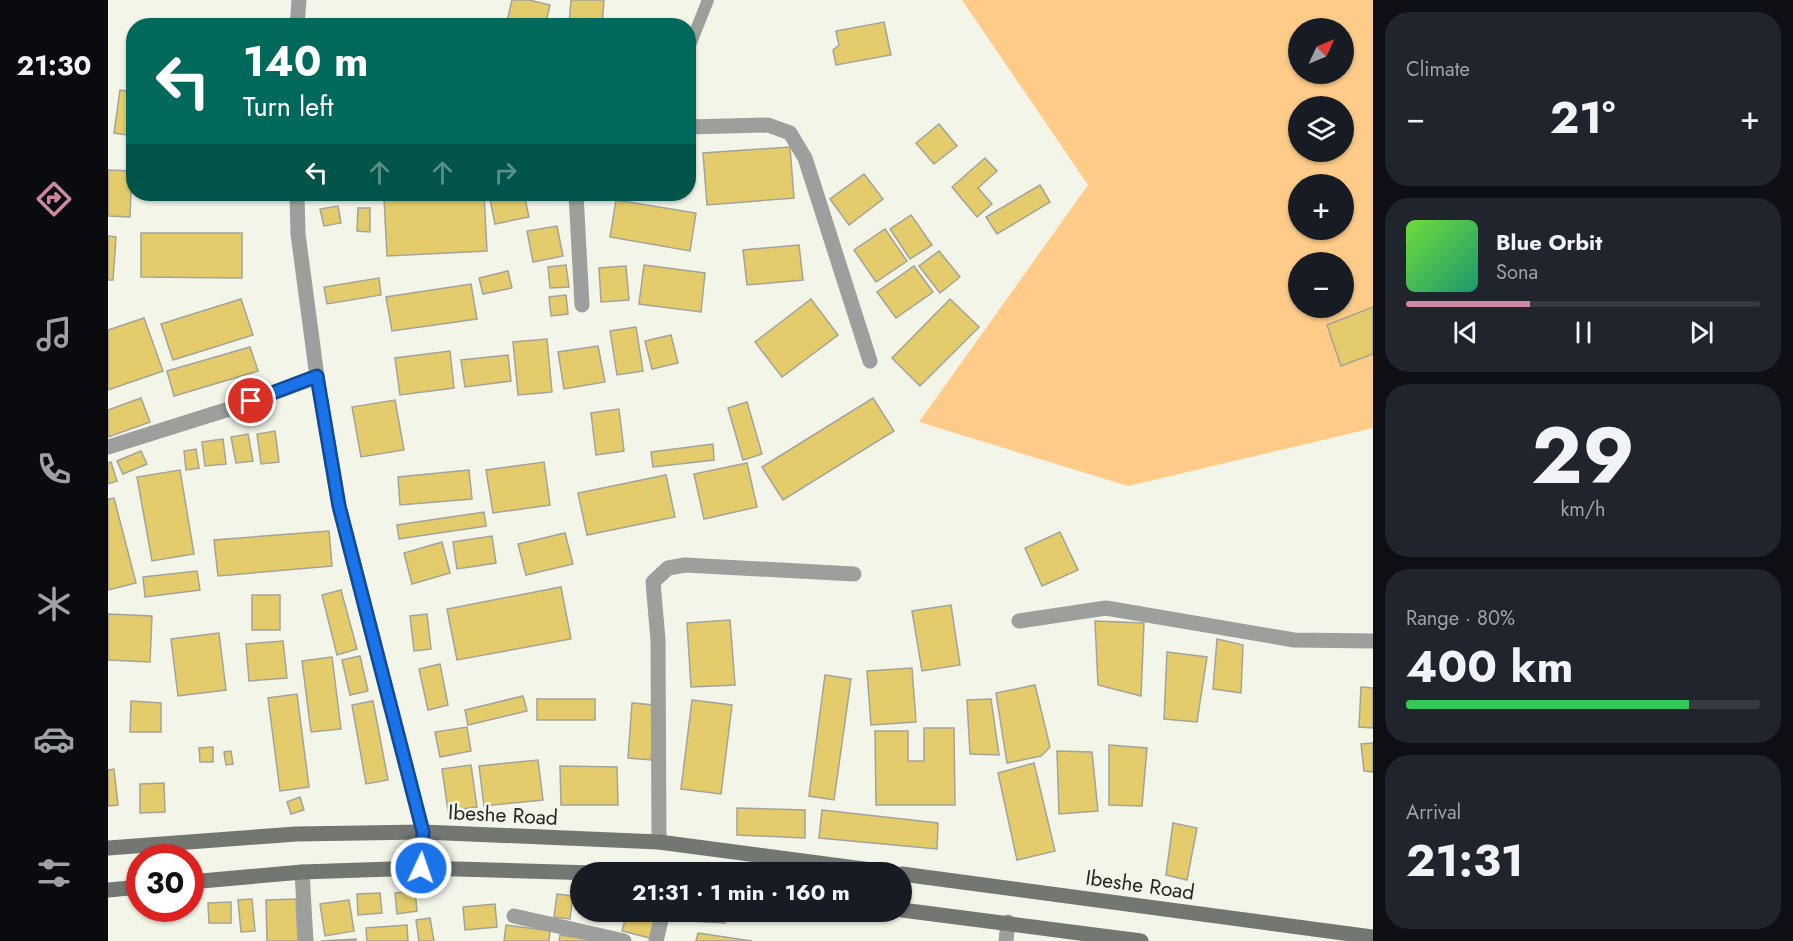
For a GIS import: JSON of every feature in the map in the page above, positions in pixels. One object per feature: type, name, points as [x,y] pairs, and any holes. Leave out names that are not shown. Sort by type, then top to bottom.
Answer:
[{"type":"main road","name":"Ibeshe Road","points":[[108,848],[296,834],[423,832],[659,842],[811,862]]},
{"type":"main road","points":[[204,881],[302,872],[421,868],[570,872]]},
{"type":"main road","name":"Ibeshe Road","points":[[912,875],[1373,937]]},
{"type":"main road","points":[[108,890],[126,888]]},
{"type":"main road","points":[[912,911],[1141,941]]},
{"type":"street","points":[[298,18],[299,0]]},
{"type":"street","points":[[696,127],[768,125],[790,133],[805,158],[870,361]]},
{"type":"street","points":[[297,201],[298,234],[317,376],[339,506],[423,832],[421,868]]},
{"type":"street","points":[[576,201],[582,305]]},
{"type":"street","points":[[108,447],[229,409],[317,376]]},
{"type":"street","points":[[659,842],[658,640],[653,582],[668,568],[685,565],[854,574]]},
{"type":"street","points":[[1019,621],[1106,608],[1294,640],[1373,641]]},
{"type":"street","points":[[302,872],[306,941]]},
{"type":"street","points":[[514,916],[624,941]]},
{"type":"street","points":[[656,941],[661,922]]},
{"type":"street","points":[[1006,941],[1008,922]]},
{"type":"lane","points":[[696,30],[708,0]]},
{"type":"shaded area","points":[[962,0],[1373,0],[1373,428],[1128,486],[919,422],[1088,185]]},
{"type":"building","points":[[512,0],[529,0],[550,5],[547,18],[508,18]]},
{"type":"building","points":[[571,0],[604,0],[603,18],[570,18]]},
{"type":"building","points":[[884,22],[891,55],[836,65],[833,50],[839,45],[836,31]]},
{"type":"building","points":[[120,90],[126,91],[126,135],[114,133]]},
{"type":"building","points":[[939,124],[957,146],[934,164],[916,143]]},
{"type":"building","points":[[790,147],[794,198],[707,205],[703,153]]},
{"type":"building","points":[[985,158],[997,171],[978,188],[992,204],[977,217],[952,187]]},
{"type":"building","points":[[108,170],[126,171],[126,201],[131,201],[130,217],[108,216]]},
{"type":"building","points":[[864,174],[883,199],[849,225],[830,199]]},
{"type":"building","points":[[1040,185],[1050,202],[997,234],[986,217]]},
{"type":"building","points":[[384,201],[484,201],[487,251],[387,256]]},
{"type":"building","points":[[490,201],[526,201],[529,217],[495,224]]},
{"type":"building","points":[[616,201],[696,213],[690,251],[610,237]]},
{"type":"building","points":[[338,206],[341,223],[324,226],[320,209]]},
{"type":"building","points":[[358,208],[370,208],[370,232],[357,231]]},
{"type":"building","points":[[911,215],[932,245],[910,259],[890,229]]},
{"type":"building","points":[[557,226],[563,256],[533,262],[527,231]]},
{"type":"building","points":[[885,229],[907,261],[876,282],[854,250]]},
{"type":"building","points":[[141,233],[242,233],[242,278],[141,277]]},
{"type":"building","points":[[108,236],[116,237],[113,280],[108,280]]},
{"type":"building","points":[[799,245],[803,280],[747,285],[743,250]]},
{"type":"building","points":[[939,251],[960,277],[940,293],[919,266]]},
{"type":"building","points":[[566,265],[569,287],[550,288],[548,267]]},
{"type":"building","points":[[644,265],[705,273],[701,312],[639,304]]},
{"type":"building","points":[[626,266],[629,300],[601,302],[599,268]]},
{"type":"building","points":[[914,266],[933,292],[896,318],[877,292]]},
{"type":"building","points":[[508,271],[512,288],[483,294],[479,278]]},
{"type":"building","points":[[379,278],[381,295],[327,304],[324,287]]},
{"type":"building","points":[[471,284],[477,319],[392,331],[386,297]]},
{"type":"building","points":[[566,295],[568,314],[551,316],[549,297]]},
{"type":"building","points":[[241,299],[253,335],[173,360],[161,324]]},
{"type":"building","points":[[811,299],[838,335],[782,377],[755,342]]},
{"type":"building","points":[[950,299],[979,327],[920,386],[892,358]]},
{"type":"building","points":[[1373,307],[1373,354],[1341,366],[1327,325],[1345,318],[1354,318],[1354,314]]},
{"type":"building","points":[[144,318],[163,371],[108,390],[108,330]]},
{"type":"building","points":[[636,327],[643,371],[617,375],[610,331]]},
{"type":"building","points":[[671,335],[678,363],[652,369],[645,341]]},
{"type":"building","points":[[547,339],[552,392],[518,395],[513,342]]},
{"type":"building","points":[[598,346],[605,382],[564,389],[558,352]]},
{"type":"building","points":[[250,347],[258,371],[174,396],[167,371]]},
{"type":"building","points":[[450,351],[454,388],[400,395],[395,358]]},
{"type":"building","points":[[508,355],[511,381],[465,387],[461,360]]},
{"type":"building","points":[[141,398],[150,422],[108,437],[108,410]]},
{"type":"building","points":[[873,398],[894,431],[783,500],[762,467]]},
{"type":"building","points":[[395,400],[404,450],[361,457],[352,407]]},
{"type":"building","points":[[747,402],[762,454],[743,460],[728,408]]},
{"type":"building","points":[[619,409],[624,451],[596,455],[591,413]]},
{"type":"building","points":[[275,431],[279,462],[261,464],[257,434]]},
{"type":"building","points":[[248,434],[253,461],[236,463],[231,437]]},
{"type":"building","points":[[223,439],[226,464],[205,466],[202,442]]},
{"type":"building","points":[[713,444],[714,460],[653,467],[651,452]]},
{"type":"building","points":[[196,449],[199,468],[186,470],[184,451]]},
{"type":"building","points":[[141,451],[147,464],[123,474],[117,461]]},
{"type":"building","points":[[111,462],[117,481],[108,484],[108,463]]},
{"type":"building","points":[[544,462],[550,505],[493,513],[486,470]]},
{"type":"building","points":[[747,463],[757,507],[704,519],[694,474]]},
{"type":"building","points":[[180,470],[194,554],[152,561],[137,477]]},
{"type":"building","points":[[469,470],[472,499],[400,505],[398,477]]},
{"type":"building","points":[[666,475],[675,517],[587,535],[578,493]]},
{"type":"building","points":[[114,498],[136,583],[108,590],[108,499]]},
{"type":"building","points":[[484,512],[486,526],[399,539],[397,525]]},
{"type":"building","points":[[329,531],[332,566],[218,576],[214,540]]},
{"type":"building","points":[[1060,532],[1078,570],[1042,586],[1025,548]]},
{"type":"building","points":[[565,533],[573,564],[526,575],[518,544]]},
{"type":"building","points":[[492,536],[496,563],[457,569],[453,542]]},
{"type":"building","points":[[442,542],[450,573],[412,584],[404,553]]},
{"type":"building","points":[[197,571],[200,590],[145,597],[143,577]]},
{"type":"building","points":[[561,587],[571,639],[457,660],[447,609]]},
{"type":"building","points":[[341,590],[357,649],[337,655],[322,595]]},
{"type":"building","points":[[252,595],[280,595],[280,630],[252,630]]},
{"type":"building","points":[[951,605],[960,665],[922,671],[912,611]]},
{"type":"building","points":[[108,614],[152,616],[150,662],[108,660]]},
{"type":"building","points":[[427,614],[431,649],[414,651],[410,616]]},
{"type":"building","points":[[730,620],[735,685],[691,687],[687,623]]},
{"type":"building","points":[[1095,621],[1144,623],[1141,696],[1098,685]]},
{"type":"building","points":[[219,633],[226,690],[178,696],[171,639]]},
{"type":"building","points":[[1217,639],[1243,645],[1241,693],[1213,689]]},
{"type":"building","points":[[283,641],[287,678],[249,681],[246,644]]},
{"type":"building","points":[[1167,652],[1207,657],[1197,722],[1164,719]]},
{"type":"building","points":[[360,656],[368,691],[350,695],[342,660]]},
{"type":"building","points":[[332,657],[341,729],[311,732],[302,661]]},
{"type":"building","points":[[440,664],[448,705],[428,710],[419,669]]},
{"type":"building","points":[[912,668],[916,722],[871,725],[867,671]]},
{"type":"building","points":[[825,675],[851,679],[834,800],[809,796]]},
{"type":"building","points":[[1035,685],[1050,747],[1041,756],[1007,763],[996,693]]},
{"type":"building","points":[[1361,687],[1373,688],[1373,728],[1359,727]]},
{"type":"building","points":[[297,694],[309,787],[280,791],[268,698]]},
{"type":"building","points":[[523,696],[527,711],[468,725],[465,710]]},
{"type":"building","points":[[537,699],[595,699],[595,720],[537,720]]},
{"type":"building","points":[[991,699],[999,755],[970,754],[967,700]]},
{"type":"building","points":[[692,700],[732,705],[721,794],[681,789]]},
{"type":"building","points":[[131,701],[161,703],[161,732],[130,732]]},
{"type":"building","points":[[373,701],[388,780],[366,784],[352,705]]},
{"type":"building","points":[[632,703],[655,705],[651,760],[628,758]]},
{"type":"building","points":[[467,727],[471,751],[440,757],[435,732]]},
{"type":"building","points":[[924,728],[954,728],[955,805],[876,805],[875,731],[908,731],[908,761],[924,761]]},
{"type":"building","points":[[1373,743],[1373,772],[1364,771],[1361,744]]},
{"type":"building","points":[[1109,745],[1147,748],[1142,806],[1109,805]]},
{"type":"building","points":[[213,747],[213,762],[200,762],[199,748]]},
{"type":"building","points":[[231,751],[233,764],[226,765],[224,752]]},
{"type":"building","points":[[1057,751],[1092,752],[1098,811],[1059,814]]},
{"type":"building","points":[[538,760],[543,800],[484,806],[479,766]]},
{"type":"building","points":[[1034,763],[1055,851],[1017,860],[998,773]]},
{"type":"building","points":[[471,765],[477,807],[448,811],[442,769]]},
{"type":"building","points":[[560,766],[617,767],[618,805],[561,805]]},
{"type":"building","points":[[114,769],[118,805],[108,806],[108,770]]},
{"type":"building","points":[[164,783],[165,812],[140,813],[140,784]]},
{"type":"building","points":[[300,797],[304,810],[291,814],[287,802]]},
{"type":"building","points":[[737,808],[805,810],[805,838],[737,835]]},
{"type":"building","points":[[822,810],[938,823],[937,849],[819,838]]},
{"type":"building","points":[[1173,823],[1197,828],[1187,880],[1166,875]]},
{"type":"building","points":[[415,891],[417,911],[397,914],[395,893]]},
{"type":"building","points":[[380,893],[382,913],[358,915],[357,894]]},
{"type":"building","points":[[557,894],[570,896],[570,919],[554,917]]},
{"type":"building","points":[[252,899],[255,931],[241,932],[238,900]]},
{"type":"building","points":[[296,899],[298,941],[267,941],[266,900]]},
{"type":"building","points":[[349,900],[354,931],[325,936],[320,904]]},
{"type":"building","points":[[231,902],[231,923],[209,923],[208,903]]},
{"type":"building","points":[[495,904],[497,927],[465,930],[463,907]]},
{"type":"building","points":[[430,918],[434,941],[419,941],[416,920]]},
{"type":"building","points":[[624,922],[654,922],[650,938],[622,931]]},
{"type":"building","points":[[407,925],[408,941],[367,941],[366,928]]},
{"type":"building","points":[[506,925],[550,931],[549,941],[504,941]]},
{"type":"building","points":[[698,933],[752,941],[696,941]]},
{"type":"building","points":[[560,935],[601,941],[559,941]]},
{"type":"building","points":[[356,939],[356,941],[321,941]]},
{"type":"route","points":[[251,401],[317,376],[339,506],[423,832],[421,868]]}]
